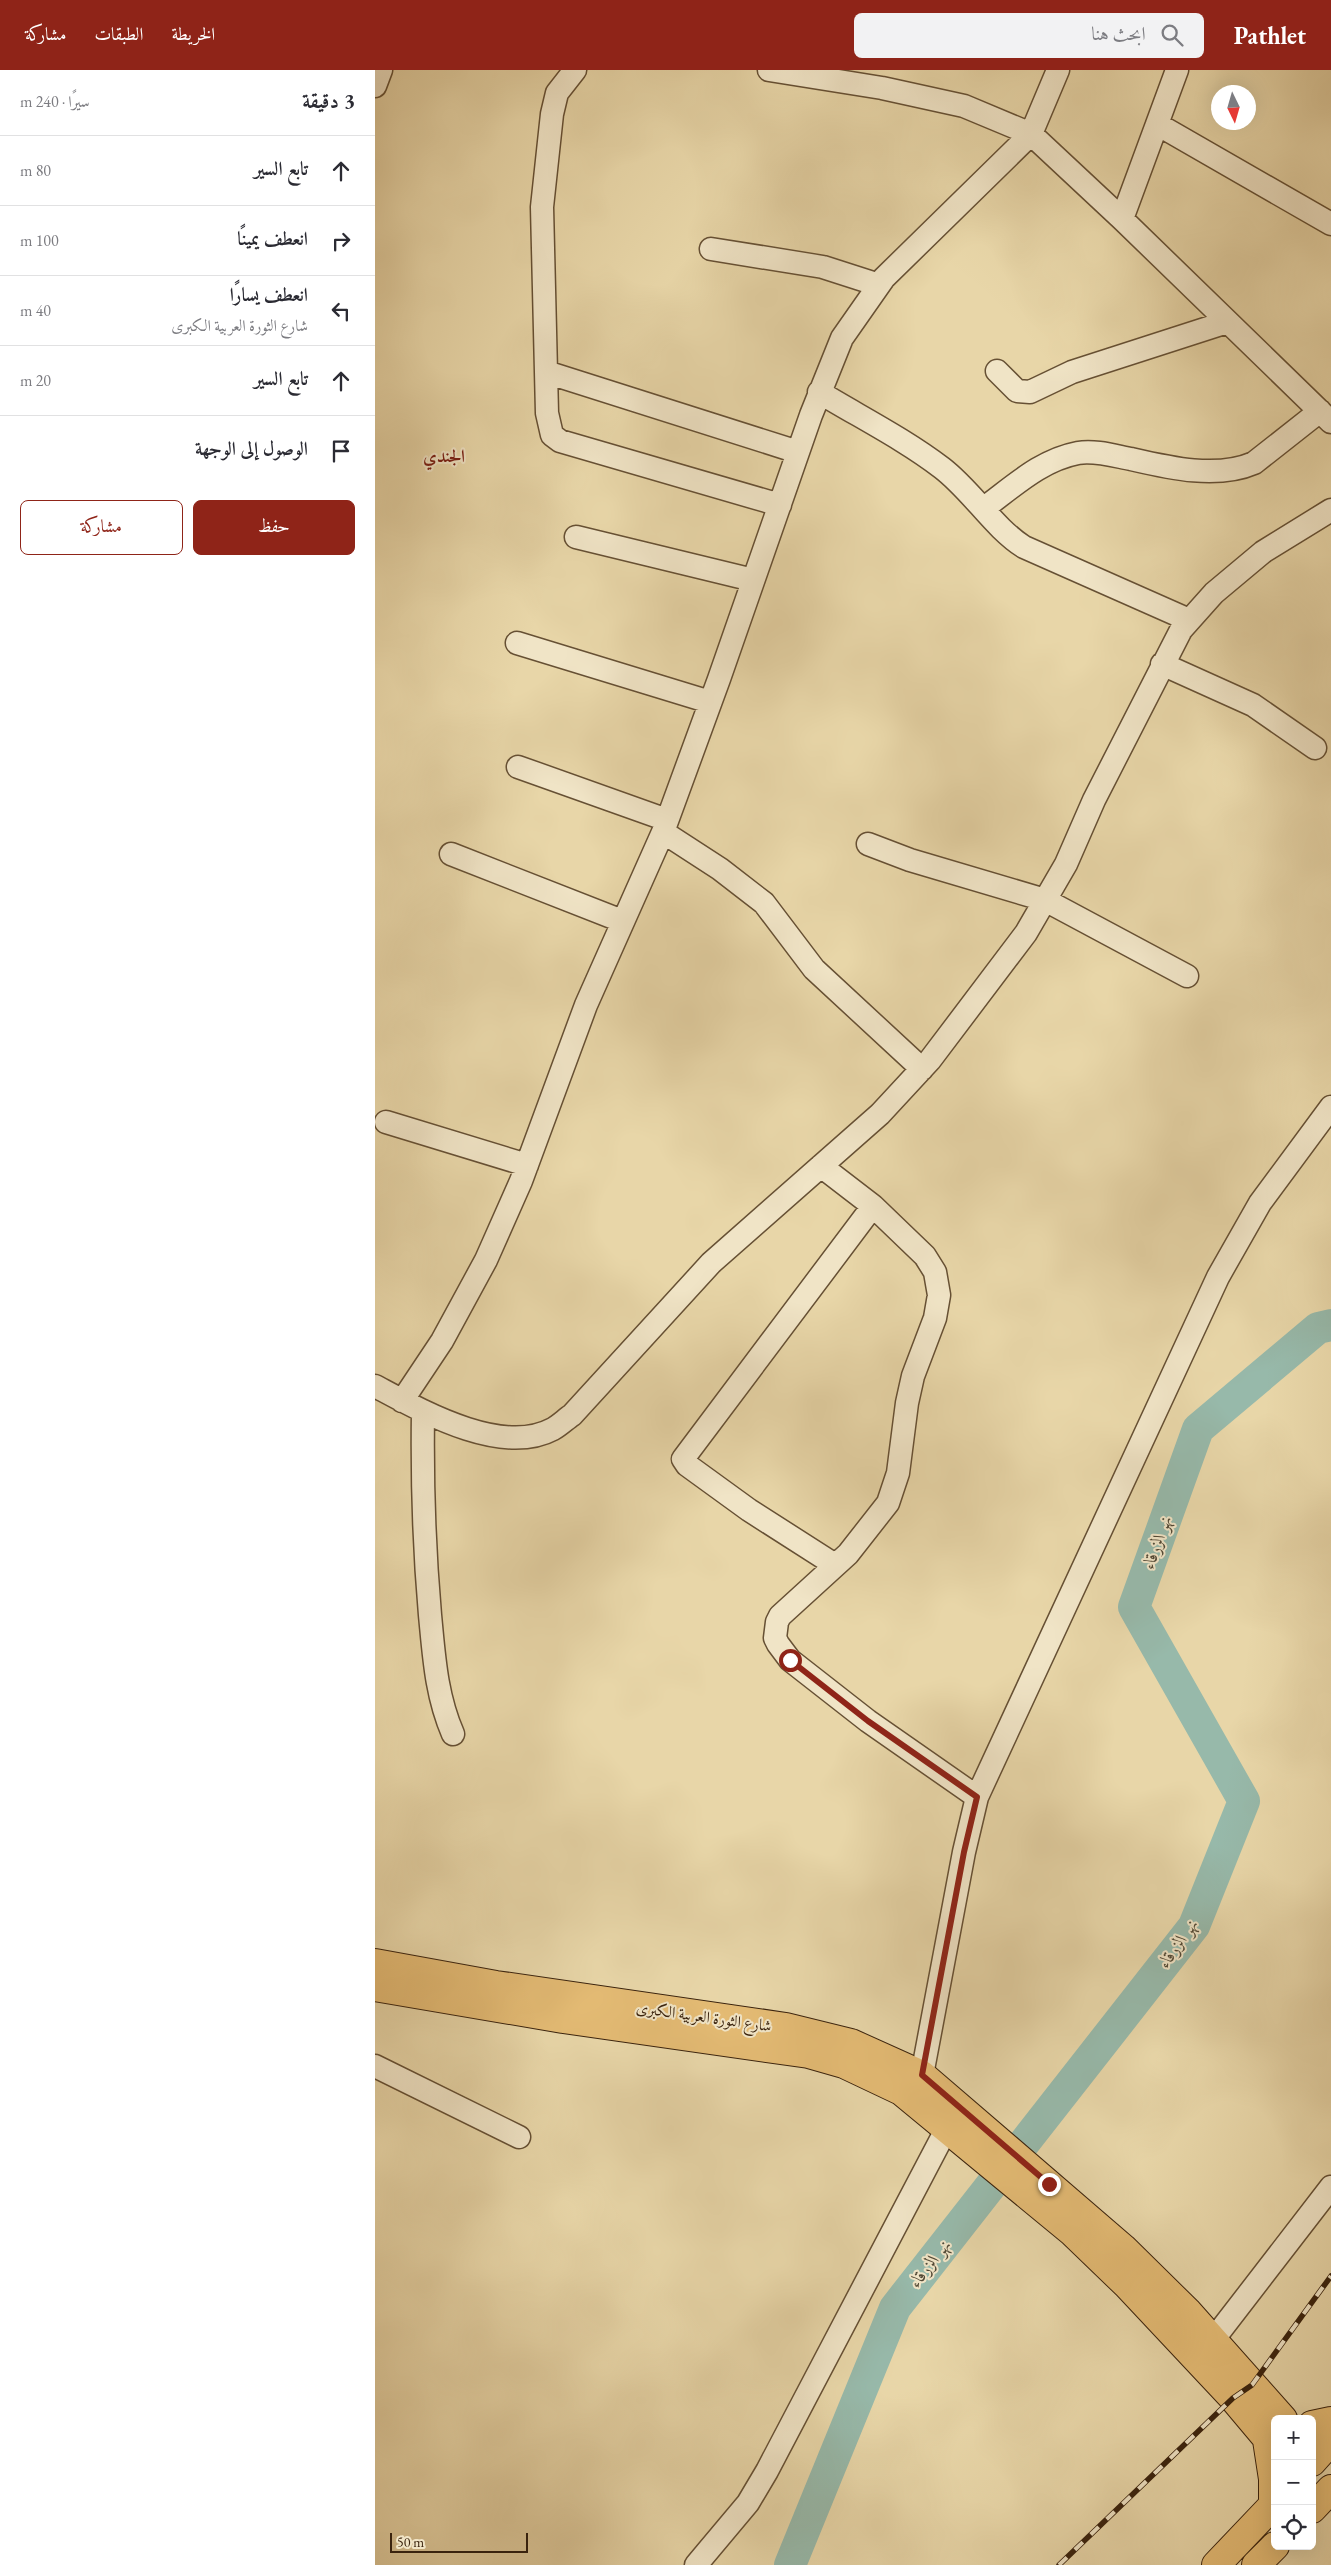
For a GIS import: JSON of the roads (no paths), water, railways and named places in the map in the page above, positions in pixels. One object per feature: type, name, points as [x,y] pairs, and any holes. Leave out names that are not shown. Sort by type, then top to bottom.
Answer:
[{"type":"main road","name":"شارع الثورة العربية الكبرى","points":[[375,1963],[496,1985],[795,2029],[851,2042],[922,2075],[996,2152]]},
{"type":"main road","name":"شارع الثورة العربية الكبرى","points":[[375,1987],[553,2017],[809,2054],[844,2064],[888,2084],[901,2091],[947,2128],[996,2152]]},
{"type":"main road","points":[[996,2152],[1042,2192],[1123,2248],[1213,2340],[1271,2429]]},
{"type":"main road","points":[[1042,2192],[1072,2232],[1127,2285],[1233,2398],[1271,2431]]},
{"type":"main road","points":[[1316,2424],[1331,2421]]},
{"type":"main road","points":[[1216,2565],[1273,2505]]},
{"type":"main road","points":[[1256,2565],[1271,2550]]},
{"type":"street","points":[[375,86],[381,70]]},
{"type":"street","points":[[575,70],[557,93],[555,100],[542,207],[548,426],[552,436],[560,441],[779,505]]},
{"type":"street","points":[[769,70],[883,79],[964,106],[1031,134],[1122,219],[1325,417],[1254,463],[1223,472],[1159,465],[1122,457],[1081,453],[1043,464],[984,508]]},
{"type":"street","points":[[402,1401],[442,1341],[486,1260],[527,1165],[573,1038],[622,921],[665,826],[711,702],[819,392],[842,338],[879,285],[1031,134],[1058,70]]},
{"type":"street","points":[[1122,219],[1177,70]]},
{"type":"street","points":[[1157,124],[1331,224]]},
{"type":"street","points":[[711,249],[823,267],[879,285]]},
{"type":"street","points":[[997,371],[1017,391],[1030,392],[1072,372],[1227,322]]},
{"type":"street","points":[[546,372],[798,452]]},
{"type":"street","points":[[819,392],[942,468],[984,508],[1010,538],[1024,547],[1189,620]]},
{"type":"street","points":[[375,1386],[423,1412],[458,1427],[486,1434],[537,1435],[553,1429],[584,1403],[711,1263],[880,1114],[922,1068],[987,988],[1026,933],[1066,864],[1094,800],[1162,664],[1189,620],[1214,593],[1263,552],[1331,510]]},
{"type":"street","points":[[576,537],[753,580]]},
{"type":"street","points":[[517,643],[711,702]]},
{"type":"street","points":[[1162,664],[1253,705],[1315,748]]},
{"type":"street","points":[[519,767],[665,826],[764,903],[814,969],[922,1068]]},
{"type":"street","points":[[868,844],[911,860],[1045,900],[1187,976]]},
{"type":"street","points":[[451,854],[622,921]]},
{"type":"street","points":[[922,2075],[964,1852],[977,1797],[1218,1277],[1260,1203],[1331,1107]]},
{"type":"street","points":[[386,1122],[527,1165]]},
{"type":"street","points":[[821,1166],[873,1206],[925,1256],[935,1272],[939,1294],[935,1318],[913,1376],[907,1403],[895,1488],[888,1503],[849,1554],[780,1616],[775,1630],[778,1644],[790,1660],[868,1721],[977,1797]]},
{"type":"street","points":[[835,1565],[724,1493],[685,1464],[683,1458],[717,1417],[873,1206]]},
{"type":"street","points":[[423,1412],[422,1480],[425,1570],[437,1680],[443,1709],[453,1734]]},
{"type":"street","points":[[375,2066],[519,2138]]},
{"type":"street","points":[[696,2565],[748,2503],[767,2471],[947,2128]]},
{"type":"street","points":[[1213,2340],[1331,2187]]},
{"type":"waterway","name":"نهر الزرقاء","points":[[790,2565],[895,2308],[1194,1926],[1244,1801],[1134,1607],[1198,1429],[1318,1328],[1331,1325]]},
{"type":"railway","points":[[1059,2565],[1233,2398],[1252,2385],[1331,2276]]},
{"type":"district","name":"الجندي","points":[[444,456]]}]
